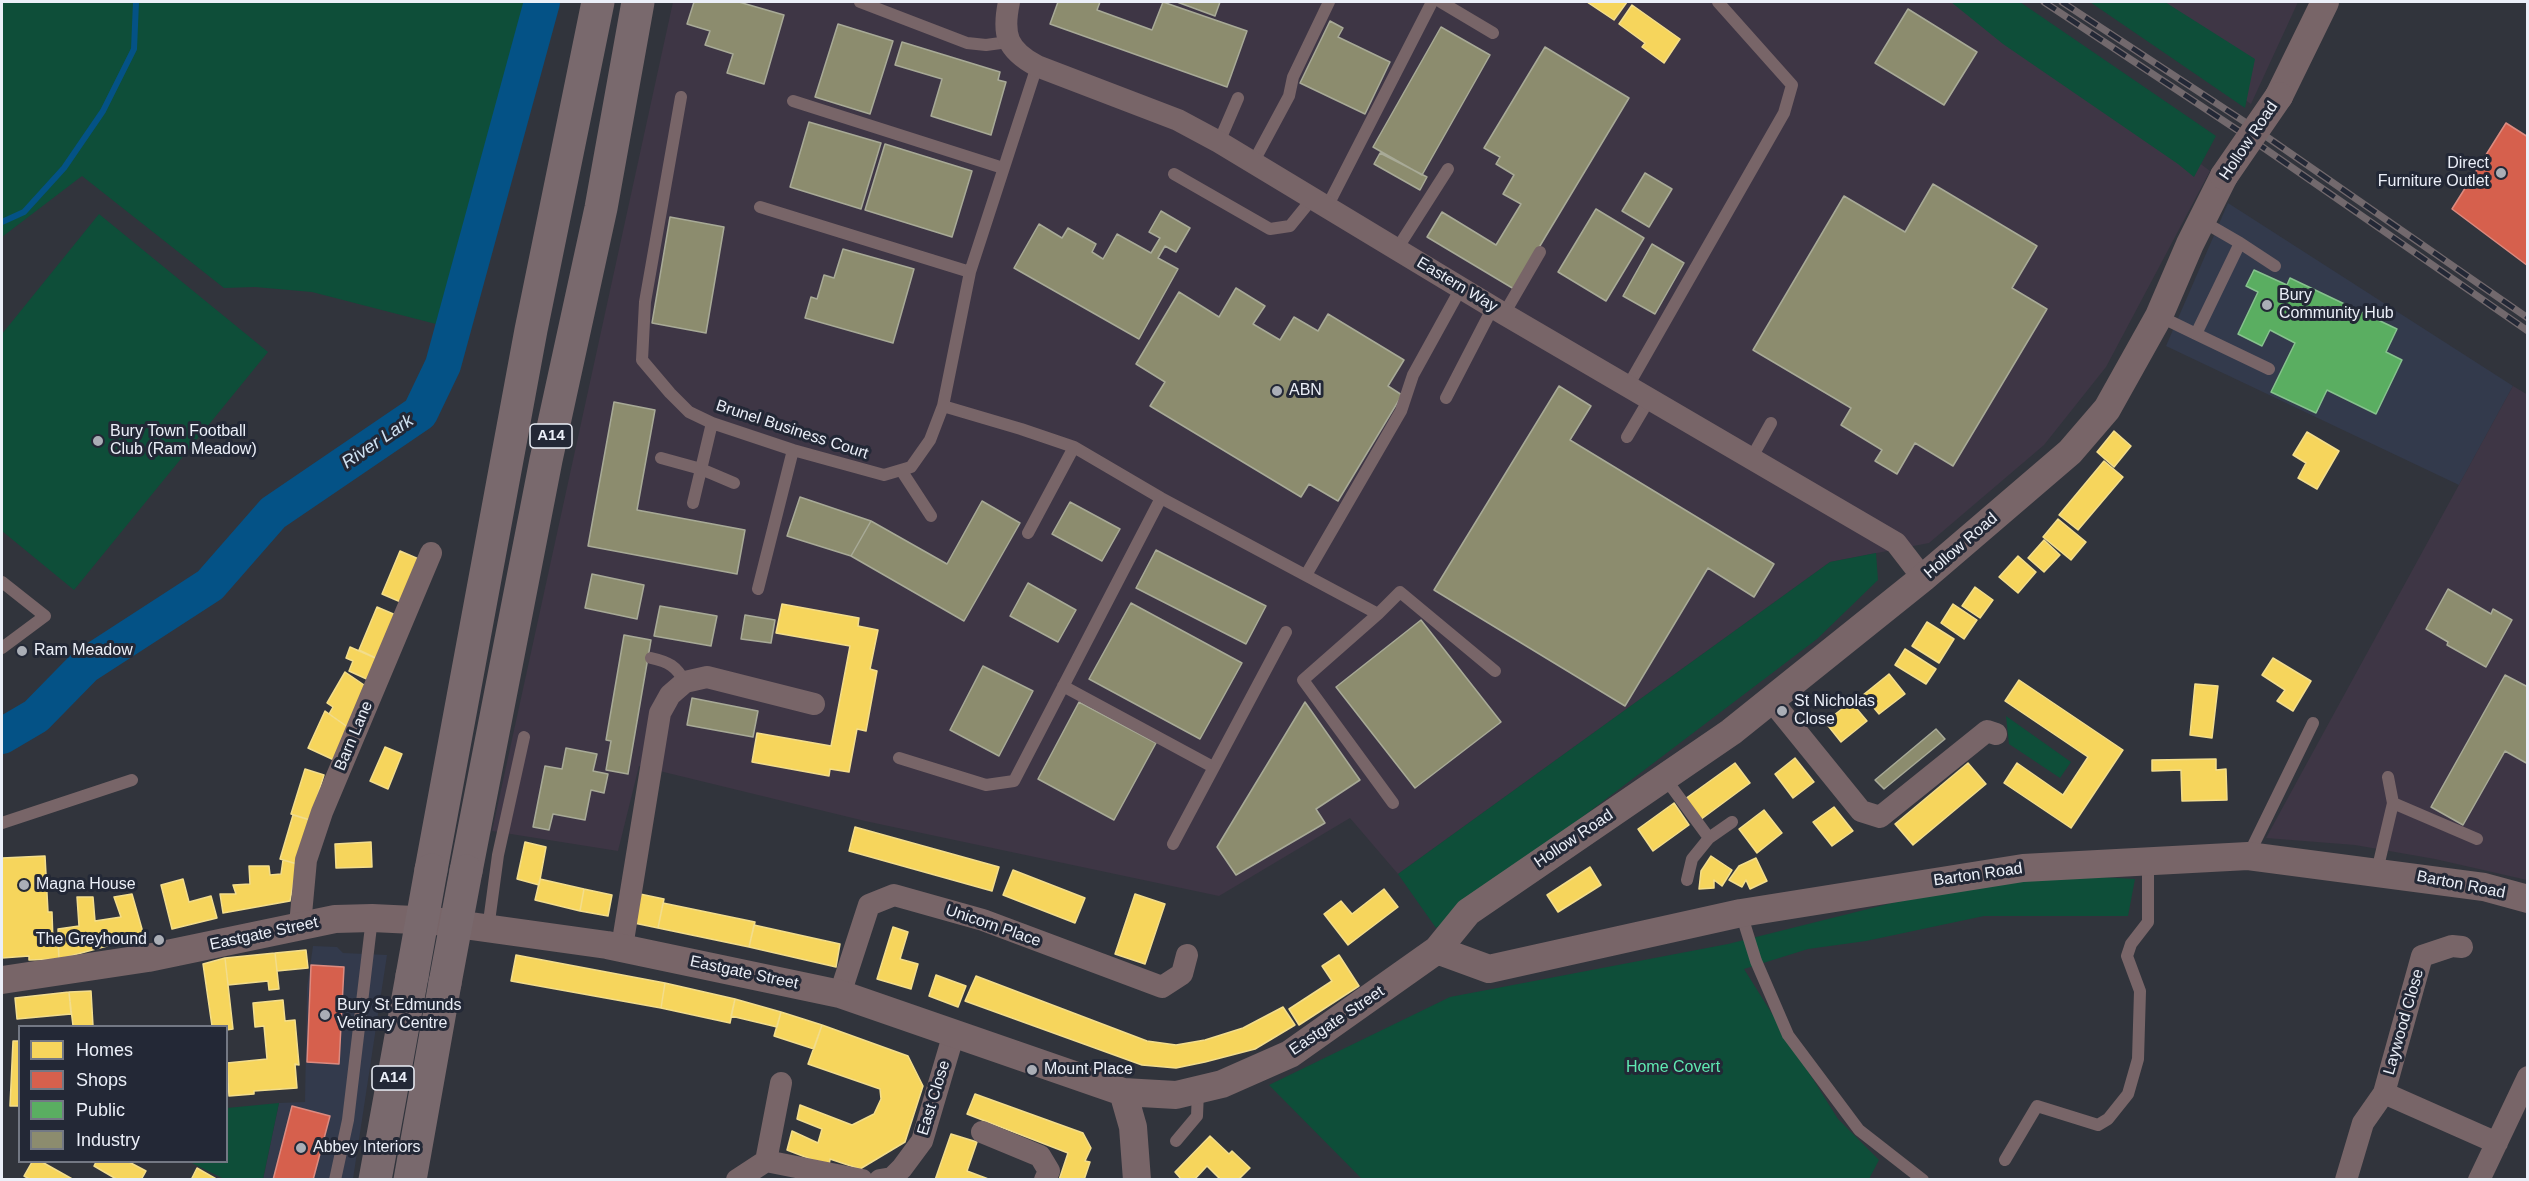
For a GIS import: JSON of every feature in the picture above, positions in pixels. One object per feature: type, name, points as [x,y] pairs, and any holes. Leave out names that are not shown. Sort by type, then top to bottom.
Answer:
[{"type":"highway","name":"A14","points":[[375,1179],[529,342],[598,2]]},
{"type":"highway","name":"A14","points":[[410,1179],[466,872],[546,460],[601,208],[638,2]]},
{"type":"street","points":[[1008,42],[1006,19],[1009,2]]},
{"type":"street","name":"Hollow Road","points":[[1437,950],[1468,912],[1731,732],[1923,578],[2070,452],[2108,409],[2160,316],[2201,220],[2224,176],[2279,96],[2325,2]]},
{"type":"street","name":"Eastern Way","points":[[1008,42],[1021,57],[1037,66],[1178,120],[1219,142],[1498,311],[1896,543],[1923,578]]},
{"type":"street","name":"Barn Lane","points":[[300,925],[306,860],[322,812],[431,553]]},
{"type":"street","points":[[622,947],[660,712],[670,695],[685,682],[708,677],[813,704]]},
{"type":"street","points":[[1771,700],[1861,811],[1880,817],[1987,731],[1996,734]]},
{"type":"street","name":"Barton Road","points":[[1437,950],[1489,969],[1741,913],[2023,868],[2248,856],[2378,871],[2484,887],[2528,899]]},
{"type":"street","name":"Unicorn Place","points":[[840,994],[869,905],[894,895],[983,920],[1162,987],[1182,974],[1187,955]]},
{"type":"street","name":"Eastgate Street","points":[[2,980],[148,958],[300,925],[335,920],[372,918],[435,921],[622,947],[840,994],[1123,1092],[1167,1095],[1198,1091],[1222,1084],[1290,1054],[1437,950]]},
{"type":"street","name":"Laywood Close","points":[[2346,1179],[2363,1123],[2384,1093],[2422,956],[2452,946],[2462,947]]},
{"type":"street","name":"East Close","points":[[880,1179],[909,1174],[922,1141],[954,1033]]},
{"type":"street","points":[[2479,1179],[2528,1077]]},
{"type":"street","points":[[766,1161],[781,1083]]},
{"type":"street","points":[[1123,1092],[1133,1127],[1134,1177]]},
{"type":"street","name":"Laywood Close","points":[[2384,1093],[2497,1143]]},
{"type":"street","points":[[982,1132],[1040,1156],[1049,1171],[1045,1179]]},
{"type":"street","points":[[736,1179],[766,1161],[862,1179]]},
{"type":"lane","points":[[860,2],[967,43],[986,45],[1008,42]]},
{"type":"lane","points":[[1253,163],[1289,96],[1293,77],[1329,2]]},
{"type":"lane","points":[[1174,174],[1270,229],[1290,226],[1319,203],[1432,2]]},
{"type":"lane","points":[[1442,2],[1493,33]]},
{"type":"lane","points":[[1628,386],[1784,112],[1792,85],[1718,2]]},
{"type":"lane","points":[[931,516],[902,470],[911,466],[930,440],[943,406],[970,272],[1037,66]]},
{"type":"lane","name":"Brunel Business Court","points":[[681,97],[645,302],[642,360],[689,412],[712,423],[793,450],[884,475],[902,470]]},
{"type":"lane","points":[[1219,142],[1238,98]]},
{"type":"lane","points":[[793,101],[1003,168]]},
{"type":"lane","points":[[1397,249],[1448,169]]},
{"type":"lane","points":[[760,207],[970,272]]},
{"type":"lane","points":[[2201,220],[2275,266]]},
{"type":"lane","points":[[2196,334],[2240,243]]},
{"type":"lane","points":[[1446,398],[1498,311],[1540,252]]},
{"type":"lane","points":[[1306,575],[1401,411],[1413,375],[1461,288]]},
{"type":"lane","points":[[2160,316],[2269,369]]},
{"type":"lane","points":[[1627,437],[1650,398]]},
{"type":"lane","points":[[943,406],[1074,447],[1161,498],[1378,614]]},
{"type":"lane","points":[[693,503],[712,423]]},
{"type":"lane","points":[[1752,457],[1771,423]]},
{"type":"lane","points":[[1028,532],[1074,447]]},
{"type":"lane","points":[[758,589],[793,450]]},
{"type":"lane","points":[[661,458],[701,469],[735,483]]},
{"type":"lane","points":[[899,758],[987,785],[1014,781],[1161,498]]},
{"type":"lane","points":[[2,582],[45,616],[4,643]]},
{"type":"lane","points":[[1393,803],[1303,680],[1400,592],[1495,671]]},
{"type":"lane","points":[[1173,844],[1286,632]]},
{"type":"lane","points":[[651,658],[666,661],[677,668],[685,682]]},
{"type":"lane","points":[[1063,686],[1213,767]]},
{"type":"lane","points":[[2248,856],[2313,723]]},
{"type":"lane","points":[[488,929],[498,855],[525,737]]},
{"type":"lane","points":[[2378,871],[2393,803],[2388,777]]},
{"type":"lane","points":[[1665,778],[1708,838]]},
{"type":"lane","points":[[2,823],[132,780]]},
{"type":"lane","points":[[2393,803],[2477,838]]},
{"type":"lane","points":[[1687,880],[1692,859],[1708,838],[1732,822]]},
{"type":"lane","points":[[2005,1160],[2037,1106],[2098,1125],[2108,1119],[2128,1094],[2138,1059],[2140,991],[2127,956],[2131,944],[2148,922],[2148,863]]},
{"type":"lane","points":[[1741,913],[1756,961],[1788,1035],[1859,1130],[1923,1179]]},
{"type":"lane","points":[[335,1179],[348,1120],[372,918]]},
{"type":"lane","points":[[1176,1141],[1197,1116],[1198,1091]]},
{"type":"shaded area","points":[[673,2],[1986,2],[2210,171],[2106,367],[2044,445],[1929,543],[1830,562],[1398,874],[1350,818],[1219,896],[865,821],[639,766],[618,851],[492,831]]},
{"type":"shaded area","points":[[2101,2],[2298,2],[2251,104]]},
{"type":"shaded area","points":[[2228,203],[2513,386],[2459,485],[2166,346]]},
{"type":"shaded area","points":[[2513,386],[2528,395],[2527,880],[2435,859],[2355,845],[2266,838]]},
{"type":"shaded area","points":[[313,946],[337,947],[343,953],[387,955],[353,1179],[263,1180],[279,1103],[305,1102],[307,988]]},
{"type":"green space","points":[[2,2],[559,2],[550,15],[463,331],[312,292],[255,287],[224,288],[82,176],[2,237]]},
{"type":"green space","points":[[1951,2],[2020,2],[2216,136],[2194,177],[2003,44]]},
{"type":"green space","points":[[2090,2],[2165,2],[2255,59],[2245,108]]},
{"type":"green space","name":"Bury Town Football Club (Ram Meadow)","points":[[99,214],[268,352],[74,590],[2,531],[2,334]]},
{"type":"green space","points":[[1876,553],[1878,580],[1817,639],[1436,928],[1398,874],[1830,562]]},
{"type":"green space","points":[[2006,716],[2071,762],[2060,778],[2009,744]]},
{"type":"green space","name":"Home Covert","points":[[2047,874],[2135,879],[2128,916],[1984,916],[1866,941],[1808,949],[1744,969],[1838,1119],[1879,1160],[1869,1179],[1362,1179],[1269,1085],[1450,997],[1728,944],[1892,903]]},
{"type":"green space","points":[[279,1103],[263,1179],[224,1179],[192,1163],[228,1163],[228,1108]]},
{"type":"building: Homes","points":[[1587,2],[1627,2],[1614,20]]},
{"type":"building: Homes","points":[[1632,5],[1680,39],[1664,63],[1642,47],[1645,43],[1619,24]]},
{"type":"building: Homes","points":[[2114,431],[2131,446],[2114,467],[2097,452]]},
{"type":"building: Homes","points":[[2307,432],[2339,451],[2317,489],[2298,478],[2306,463],[2293,455]]},
{"type":"building: Homes","points":[[2104,461],[2123,477],[2078,530],[2059,515]]},
{"type":"building: Homes","points":[[2058,519],[2086,542],[2071,560],[2043,537]]},
{"type":"building: Homes","points":[[2044,540],[2060,555],[2044,572],[2028,558]]},
{"type":"building: Homes","points":[[400,551],[421,560],[403,603],[382,594]]},
{"type":"building: Homes","points":[[2018,556],[2036,572],[2018,593],[1999,577]]},
{"type":"building: Homes","points":[[1975,587],[1993,600],[1980,618],[1962,606]]},
{"type":"building: Homes","points":[[782,604],[859,618],[858,626],[878,630],[870,669],[877,671],[866,731],[857,729],[849,772],[830,769],[829,776],[752,762],[757,733],[831,746],[850,646],[776,633]]},
{"type":"building: Homes","points":[[1953,604],[1977,620],[1964,639],[1941,623]]},
{"type":"building: Homes","points":[[377,607],[398,616],[380,660],[359,650]]},
{"type":"building: Homes","points":[[1927,622],[1954,639],[1939,663],[1912,646]]},
{"type":"building: Homes","points":[[350,647],[380,660],[371,681],[349,671],[353,661],[346,658]]},
{"type":"building: Homes","points":[[1905,649],[1936,669],[1926,684],[1895,665]]},
{"type":"building: Homes","points":[[2273,658],[2311,681],[2293,711],[2277,701],[2285,690],[2262,675]]},
{"type":"building: Homes","points":[[345,672],[367,687],[349,728],[329,714],[333,707],[327,703]]},
{"type":"building: Homes","points":[[1889,674],[1905,694],[1879,714],[1863,695]]},
{"type":"building: Homes","points":[[2019,680],[2123,750],[2071,828],[2004,783],[2017,763],[2063,795],[2088,757],[2005,701]]},
{"type":"building: Homes","points":[[2195,684],[2218,686],[2212,738],[2190,735]]},
{"type":"building: Homes","points":[[1851,702],[1867,721],[1841,742],[1825,722]]},
{"type":"building: Homes","points":[[325,711],[349,728],[334,760],[308,748]]},
{"type":"building: Homes","points":[[385,747],[402,754],[388,789],[370,781]]},
{"type":"building: Homes","points":[[1795,758],[1814,782],[1793,798],[1775,774]]},
{"type":"building: Homes","points":[[2216,759],[2216,770],[2226,769],[2227,800],[2182,801],[2181,770],[2152,771],[2152,760]]},
{"type":"building: Homes","points":[[1735,763],[1750,783],[1700,820],[1685,799]]},
{"type":"building: Homes","points":[[1968,763],[1986,784],[1913,845],[1895,824]]},
{"type":"building: Homes","points":[[305,769],[324,775],[310,820],[291,814]]},
{"type":"building: Homes","points":[[1674,803],[1689,825],[1653,851],[1638,829]]},
{"type":"building: Homes","points":[[1834,807],[1853,831],[1832,846],[1813,822]]},
{"type":"building: Homes","points":[[1764,810],[1782,833],[1757,853],[1739,829]]},
{"type":"building: Homes","points":[[293,815],[310,820],[297,864],[280,859]]},
{"type":"building: Homes","points":[[855,827],[999,867],[992,891],[849,851]]},
{"type":"building: Homes","points":[[371,842],[372,867],[336,868],[335,844]]},
{"type":"building: Homes","points":[[525,842],[546,847],[539,885],[517,879]]},
{"type":"building: Homes","name":"Magna House","points":[[45,856],[48,912],[52,912],[53,942],[58,941],[59,959],[29,960],[29,956],[2,958],[2,858]]},
{"type":"building: Homes","points":[[1711,856],[1732,870],[1722,886],[1714,880],[1714,888],[1699,889],[1701,871]]},
{"type":"building: Homes","points":[[1756,858],[1767,881],[1750,889],[1746,880],[1742,887],[1729,880],[1739,866]]},
{"type":"building: Homes","points":[[283,860],[297,864],[290,901],[223,913],[220,894],[236,894],[233,885],[250,884],[249,866],[269,866],[270,875],[281,874]]},
{"type":"building: Homes","points":[[1590,867],[1601,885],[1558,912],[1547,895]]},
{"type":"building: Homes","points":[[1013,870],[1085,898],[1075,923],[1003,895]]},
{"type":"building: Homes","points":[[183,879],[189,902],[211,896],[217,918],[172,929],[161,885]]},
{"type":"building: Homes","points":[[540,879],[584,889],[580,911],[535,900]]},
{"type":"building: Homes","points":[[584,889],[612,895],[608,916],[580,911]]},
{"type":"building: Homes","points":[[1384,889],[1398,907],[1348,945],[1324,914],[1341,901],[1352,914]]},
{"type":"building: Homes","points":[[132,894],[144,936],[59,959],[58,929],[79,926],[77,897],[93,897],[95,921],[121,917],[114,897]]},
{"type":"building: Homes","points":[[640,894],[664,899],[658,928],[634,923]]},
{"type":"building: Homes","points":[[1135,894],[1165,904],[1145,964],[1115,954]]},
{"type":"building: Homes","points":[[663,903],[755,922],[749,947],[658,928]]},
{"type":"building: Homes","points":[[754,925],[840,944],[836,967],[749,947]]},
{"type":"building: Homes","points":[[893,927],[908,932],[900,959],[918,964],[911,989],[877,979]]},
{"type":"building: Homes","points":[[306,950],[308,968],[277,971],[275,953]]},
{"type":"building: Homes","points":[[275,953],[279,989],[269,990],[268,981],[228,985],[225,958]]},
{"type":"building: Homes","points":[[516,955],[665,983],[661,1008],[511,981]]},
{"type":"building: Homes","points":[[1339,955],[1359,986],[1299,1025],[1289,1009],[1332,981],[1322,966]]},
{"type":"building: Homes","points":[[225,958],[233,1029],[228,1030],[228,1025],[212,1025],[203,964]]},
{"type":"building: Homes","points":[[936,975],[966,986],[958,1007],[929,996]]},
{"type":"building: Homes","points":[[976,976],[1147,1041],[1176,1045],[1205,1040],[1243,1028],[1283,1007],[1295,1025],[1255,1049],[1176,1068],[1142,1065],[965,1001]]},
{"type":"building: Homes","points":[[665,983],[735,999],[730,1023],[661,1008]]},
{"type":"building: Homes","points":[[91,991],[93,1025],[73,1025],[69,992]]},
{"type":"building: Homes","points":[[69,992],[71,1014],[17,1019],[15,998]]},
{"type":"building: Homes","points":[[735,999],[781,1012],[777,1027],[731,1016]]},
{"type":"building: Homes","points":[[283,1000],[285,1021],[295,1020],[299,1065],[295,1064],[297,1088],[254,1091],[254,1094],[229,1096],[228,1063],[267,1059],[264,1026],[255,1027],[253,1003]]},
{"type":"building: Homes","points":[[781,1012],[822,1025],[814,1049],[774,1036]]},
{"type":"building: Homes","points":[[822,1025],[908,1056],[923,1086],[905,1142],[860,1169],[830,1159],[829,1166],[787,1150],[792,1131],[818,1143],[822,1129],[797,1119],[800,1105],[852,1125],[874,1114],[881,1099],[880,1089],[808,1064]]},
{"type":"building: Homes","points":[[13,1041],[18,1041],[18,1106],[10,1106]]},
{"type":"building: Homes","points":[[975,1094],[1083,1133],[1091,1148],[1085,1161],[1090,1162],[1084,1180],[1059,1180],[1068,1153],[967,1114]]},
{"type":"building: Homes","points":[[951,1134],[977,1142],[967,1171],[991,1180],[935,1180]]},
{"type":"building: Homes","points":[[1210,1136],[1229,1154],[1232,1151],[1250,1168],[1238,1180],[1221,1180],[1207,1166],[1194,1180],[1182,1180],[1175,1172]]},
{"type":"building: Homes","points":[[31,1163],[44,1163],[74,1180],[31,1180],[24,1176]]},
{"type":"building: Homes","points":[[96,1163],[131,1163],[146,1171],[141,1180],[118,1180],[94,1166]]},
{"type":"building: Homes","points":[[197,1168],[218,1180],[191,1180]]},
{"type":"building: Shops","name":"Direct Furniture Outlet","points":[[2506,123],[2528,137],[2528,266],[2452,209]]},
{"type":"building: Shops","name":"Bury St Edmunds Vetinary Centre","points":[[311,965],[344,967],[339,1064],[307,1062]]},
{"type":"building: Shops","name":"Abbey Interiors","points":[[292,1106],[330,1116],[313,1180],[273,1180]]},
{"type":"building: Public","points":[[2254,270],[2287,285],[2290,278],[2397,329],[2386,352],[2402,360],[2376,414],[2327,390],[2316,413],[2271,392],[2295,343],[2270,330],[2262,346],[2238,334],[2258,292],[2246,286]]},
{"type":"building: Industry","points":[[694,2],[739,2],[784,15],[764,84],[727,73],[733,54],[705,45],[710,31],[687,24]]},
{"type":"building: Industry","points":[[1058,2],[1100,2],[1097,10],[1152,30],[1163,2],[1247,31],[1227,87],[1050,24]]},
{"type":"building: Industry","points":[[1177,2],[1220,2],[1215,16]]},
{"type":"building: Industry","points":[[1908,9],[1977,52],[1944,105],[1875,63]]},
{"type":"building: Industry","points":[[1330,21],[1343,28],[1338,37],[1390,62],[1365,114],[1300,83]]},
{"type":"building: Industry","points":[[838,24],[893,41],[870,114],[815,97]]},
{"type":"building: Industry","points":[[1441,27],[1490,55],[1422,175],[1373,147]]},
{"type":"building: Industry","points":[[902,42],[1000,72],[998,80],[1006,82],[991,135],[931,116],[942,79],[895,65]]},
{"type":"building: Industry","points":[[1545,47],[1629,98],[1514,289],[1427,237],[1442,212],[1496,245],[1521,204],[1503,194],[1514,175],[1496,164],[1500,157],[1484,148]]},
{"type":"building: Industry","points":[[809,122],[881,143],[861,209],[790,187]]},
{"type":"building: Industry","points":[[885,144],[972,171],[952,237],[865,210]]},
{"type":"building: Industry","points":[[1380,153],[1427,177],[1420,190],[1374,164]]},
{"type":"building: Industry","points":[[1645,173],[1672,189],[1649,227],[1622,211]]},
{"type":"building: Industry","points":[[1933,184],[2037,246],[2012,288],[2047,309],[1953,466],[1915,443],[1897,474],[1875,461],[1882,450],[1841,425],[1851,408],[1753,350],[1844,196],[1905,232]]},
{"type":"building: Industry","points":[[1596,209],[1644,238],[1606,301],[1558,272]]},
{"type":"building: Industry","points":[[1161,211],[1190,228],[1176,252],[1165,246],[1158,258],[1178,269],[1139,339],[1014,268],[1039,224],[1062,238],[1068,228],[1096,244],[1092,252],[1103,259],[1117,234],[1151,253],[1160,238],[1149,232]]},
{"type":"building: Industry","points":[[670,217],[724,227],[706,333],[652,323]]},
{"type":"building: Industry","points":[[1652,244],[1684,263],[1655,314],[1623,296]]},
{"type":"building: Industry","points":[[843,249],[914,269],[893,343],[805,318],[811,297],[817,299],[824,275],[834,278]]},
{"type":"building: Industry","name":"ABN","points":[[1236,288],[1265,306],[1253,324],[1280,340],[1294,317],[1318,331],[1328,314],[1404,360],[1388,386],[1402,395],[1338,501],[1309,484],[1301,497],[1150,406],[1165,382],[1136,364],[1179,292],[1219,317]]},
{"type":"building: Industry","points":[[1559,386],[1591,406],[1570,440],[1774,564],[1754,597],[1708,568],[1625,706],[1434,590]]},
{"type":"building: Industry","points":[[614,402],[655,410],[637,510],[745,530],[737,574],[588,546]]},
{"type":"building: Industry","points":[[800,497],[871,521],[851,556],[787,536]]},
{"type":"building: Industry","points":[[982,501],[1020,523],[964,621],[851,556],[871,521],[947,564]]},
{"type":"building: Industry","points":[[1070,502],[1120,529],[1102,561],[1052,534]]},
{"type":"building: Industry","points":[[1156,550],[1266,606],[1246,644],[1136,588]]},
{"type":"building: Industry","points":[[592,574],[644,585],[637,619],[585,608]]},
{"type":"building: Industry","points":[[1028,583],[1076,610],[1058,642],[1010,616]]},
{"type":"building: Industry","points":[[2448,589],[2491,614],[2493,609],[2512,620],[2486,667],[2447,645],[2448,642],[2426,629]]},
{"type":"building: Industry","points":[[1131,603],[1242,663],[1200,739],[1089,679]]},
{"type":"building: Industry","points":[[660,606],[717,616],[711,646],[654,636]]},
{"type":"building: Industry","points":[[745,615],[775,620],[771,643],[741,639]]},
{"type":"building: Industry","points":[[1421,620],[1501,722],[1415,788],[1336,687]]},
{"type":"building: Industry","points":[[624,635],[651,640],[628,774],[606,770],[611,741],[606,740]]},
{"type":"building: Industry","points":[[983,666],[1033,691],[999,756],[950,730]]},
{"type":"building: Industry","points":[[2505,675],[2528,687],[2528,764],[2505,751],[2463,825],[2431,807]]},
{"type":"building: Industry","points":[[692,698],[758,711],[753,737],[687,725]]},
{"type":"building: Industry","points":[[1079,702],[1156,743],[1114,820],[1038,779]]},
{"type":"building: Industry","points":[[1305,702],[1360,780],[1316,809],[1325,823],[1236,875],[1217,847]]},
{"type":"building: Industry","points":[[1936,729],[1945,739],[1884,789],[1875,780]]},
{"type":"building: Industry","points":[[566,748],[597,754],[593,771],[608,774],[604,793],[591,790],[585,820],[553,814],[549,830],[533,827],[545,766],[562,769]]},
{"type":"waterway","points":[[2,222],[24,212],[64,168],[103,111],[134,49],[136,2]]},
{"type":"waterway","name":"River Lark","points":[[2,736],[36,716],[85,666],[210,585],[273,513],[420,413],[443,365],[542,2]]},
{"type":"railway","points":[[2044,2],[2248,137],[2528,331]]},
{"type":"railway","points":[[2062,2],[2254,128],[2528,318]]},
{"type":"place","name":"Direct Furniture Outlet","points":[[2501,173]]},
{"type":"place","name":"Bury Community Hub","points":[[2267,305]]},
{"type":"place","name":"ABN","points":[[1277,391]]},
{"type":"place","name":"Bury Town Football Club (Ram Meadow)","points":[[98,441]]},
{"type":"place","name":"Ram Meadow","points":[[22,651]]},
{"type":"place","name":"St Nicholas Close","points":[[1782,711]]},
{"type":"place","name":"Magna House","points":[[24,885]]},
{"type":"place","name":"The Greyhound","points":[[159,940]]},
{"type":"place","name":"Bury St Edmunds Vetinary Centre","points":[[325,1015]]},
{"type":"place","name":"Mount Place","points":[[1032,1070]]},
{"type":"place","name":"Abbey Interiors","points":[[301,1148]]}]
